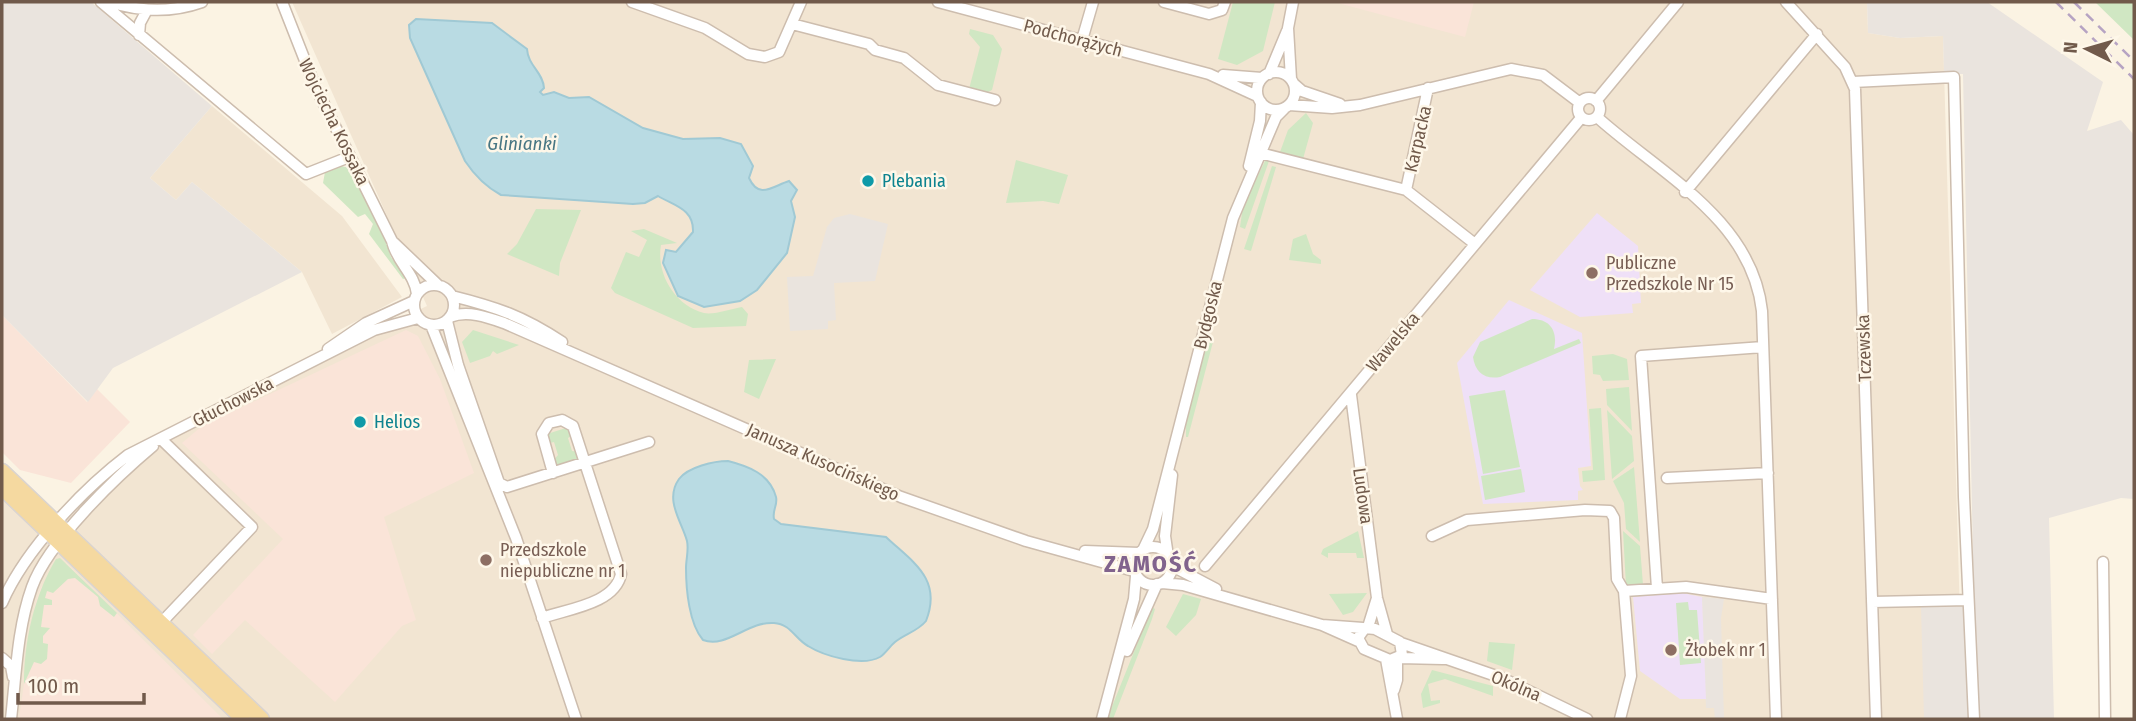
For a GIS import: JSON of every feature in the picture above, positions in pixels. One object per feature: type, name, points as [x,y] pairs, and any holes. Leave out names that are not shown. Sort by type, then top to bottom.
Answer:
[{"type":"main road","points":[[2,471],[58,534],[243,719]]},
{"type":"main road","points":[[2,488],[161,624],[262,719]]},
{"type":"street","points":[[101,2],[306,174],[349,157]]},
{"type":"street","points":[[110,2],[147,10],[174,9],[202,2]]},
{"type":"street","name":"Wojciecha Kossaka","points":[[282,2],[306,65],[392,241],[395,255],[416,285],[415,297]]},
{"type":"street","points":[[632,2],[705,28],[739,50],[754,56],[777,54],[801,2]]},
{"type":"street","name":"Podchorążych","points":[[938,2],[1209,74],[1259,99]]},
{"type":"street","points":[[1082,40],[1093,2]]},
{"type":"street","points":[[1164,2],[1212,14],[1222,10],[1225,2]]},
{"type":"street","points":[[1288,28],[1294,96],[1286,107],[1273,110],[1259,99],[1266,76],[1288,28],[1293,2]]},
{"type":"street","points":[[1596,101],[1678,2]]},
{"type":"street","points":[[1786,2],[1845,67],[1853,82],[1954,77],[1968,600],[1974,719]]},
{"type":"street","points":[[139,35],[140,23],[147,10]]},
{"type":"street","points":[[792,24],[869,44],[876,50],[904,58],[938,85],[995,100]]},
{"type":"street","points":[[1685,192],[1817,34]]},
{"type":"street","name":"Karpacka","points":[[1286,107],[1346,106],[1490,72],[1521,69],[1543,75],[1580,103]]},
{"type":"street","points":[[1266,76],[1281,73],[1302,91],[1346,106]]},
{"type":"street","name":"Podchorążych","points":[[1209,74],[1266,76]]},
{"type":"street","name":"Tczewska","points":[[1853,82],[1875,719]]},
{"type":"street","name":"Karpacka","points":[[1406,190],[1428,88]]},
{"type":"street","name":"Bydgoska","points":[[1141,552],[1149,541],[1242,192],[1259,124],[1259,99]]},
{"type":"street","points":[[1586,99],[1596,101],[1600,107],[1597,117],[1588,121],[1581,118],[1578,109],[1580,103],[1586,99]]},
{"type":"street","name":"Bydgoska","points":[[1242,192],[1276,117],[1286,107]]},
{"type":"street","points":[[1597,117],[1720,220],[1747,258],[1760,296],[1776,719]]},
{"type":"street","name":"Wawelska","points":[[1205,566],[1581,118]]},
{"type":"street","points":[[1260,153],[1406,190],[1475,244]]},
{"type":"street","name":"Wojciecha Kossaka","points":[[392,241],[438,285]]},
{"type":"street","points":[[496,484],[458,365],[449,319],[454,307],[452,296],[438,285],[428,286],[415,297],[418,318],[431,326],[496,484],[576,719]]},
{"type":"street","name":"Janusza Kusocińskiego","points":[[452,296],[486,303],[523,317],[584,357]]},
{"type":"street","name":"Głuchowska","points":[[305,365],[366,323],[415,297]]},
{"type":"street","name":"Janusza Kusocińskiego","points":[[449,319],[459,313],[497,320],[901,497],[1016,538],[1068,551],[1135,573]]},
{"type":"street","name":"Głuchowska","points":[[58,534],[161,439],[374,331],[418,318]]},
{"type":"street","points":[[431,326],[449,319]]},
{"type":"street","points":[[1657,588],[1641,356],[1763,347]]},
{"type":"street","name":"Ludowa","points":[[1351,395],[1377,598],[1387,634]]},
{"type":"street","points":[[542,618],[607,596],[620,579],[621,567],[573,426],[565,421],[554,421],[545,427],[542,436],[553,473]]},
{"type":"street","name":"Bydgoska","points":[[1170,559],[1166,532],[1177,438]]},
{"type":"street","points":[[161,439],[252,527],[161,624]]},
{"type":"street","points":[[496,484],[507,487],[649,442]]},
{"type":"street","points":[[1667,478],[1768,473]]},
{"type":"street","points":[[1432,536],[1467,520],[1602,509],[1610,511],[1614,518],[1618,579],[1624,591],[1631,677],[1620,719]]},
{"type":"street","points":[[2,603],[21,569],[58,534]]},
{"type":"street","points":[[11,719],[28,599],[41,565],[58,534]]},
{"type":"street","points":[[1102,719],[1134,599],[1134,561],[1141,552],[1156,548],[1188,575],[1237,600]]},
{"type":"street","name":"Janusza Kusocińskiego","points":[[1068,551],[1141,552]]},
{"type":"street","points":[[1111,689],[1160,584],[1171,571],[1170,559]]},
{"type":"street","points":[[2103,562],[2105,719]]},
{"type":"street","points":[[1135,573],[1143,583],[1237,600],[1322,625],[1358,641],[1364,649],[1394,659]]},
{"type":"street","points":[[1624,591],[1686,587],[1772,598]]},
{"type":"street","name":"Ludowa","points":[[1358,641],[1377,598]]},
{"type":"street","points":[[1872,602],[1968,600]]},
{"type":"street","points":[[1322,625],[1364,625]]},
{"type":"street","name":"Okólna","points":[[1364,625],[1401,643],[1502,678],[1587,719]]},
{"type":"street","points":[[1397,719],[1394,659],[1403,650],[1401,643]]},
{"type":"street","points":[[2,658],[11,666],[14,694]]},
{"type":"street","points":[[1394,659],[1398,672],[1394,690]]},
{"type":"street","name":"Okólna","points":[[1394,659],[1443,659]]},
{"type":"street","points":[[1398,672],[1415,659]]},
{"type":"shaded area","points":[[2,2],[91,2],[212,106],[150,178],[176,200],[192,182],[302,272],[113,368],[88,402],[2,315]]},
{"type":"shaded area","points":[[292,2],[1867,2],[1868,33],[1900,38],[1943,36],[1963,719],[2,719],[2,481],[53,522],[169,428],[427,306]]},
{"type":"shaded area","points":[[1334,2],[1474,2],[1465,37]]},
{"type":"shaded area","points":[[1867,2],[1987,2],[2103,82],[2087,131],[2121,120],[2134,135],[2134,499],[2121,498],[2049,518],[2054,719],[1924,719],[1921,607],[1974,606],[1963,74],[1944,74],[1943,36],[1900,38],[1868,33]]},
{"type":"shaded area","points":[[212,106],[342,216],[402,297],[332,334],[302,272],[192,182],[176,200],[150,178]]},
{"type":"shaded area","name":"Publiczne Przedszkole Nr 15","points":[[1597,213],[1638,246],[1641,303],[1632,304],[1633,313],[1580,317],[1530,290]]},
{"type":"shaded area","points":[[850,214],[888,224],[875,281],[834,283],[836,320],[828,321],[828,329],[790,331],[787,277],[813,276],[827,227],[834,218]]},
{"type":"shaded area","points":[[1509,300],[1582,333],[1591,466],[1578,468],[1583,490],[1578,491],[1578,500],[1483,504],[1457,363]]},
{"type":"shaded area","points":[[2,315],[87,402],[97,389],[130,422],[71,483],[20,470],[2,452]]},
{"type":"shaded area","points":[[406,330],[418,336],[440,379],[474,473],[384,517],[416,620],[402,626],[335,702],[245,620],[212,654],[193,635],[283,539],[182,443],[202,426]]},
{"type":"shaded area","points":[[66,563],[223,719],[19,719],[35,605],[41,587]]},
{"type":"shaded area","name":"Żłobek nr 1","points":[[1682,593],[1702,597],[1706,699],[1680,699],[1640,671],[1633,597]]},
{"type":"shaded area","points":[[1702,597],[1724,599],[1721,618],[1724,719],[1715,719],[1714,708],[1706,708]]},
{"type":"green space","points":[[1233,2],[1275,2],[1263,51],[1237,65],[1218,59]]},
{"type":"green space","points":[[2095,2],[2134,2],[2134,40]]},
{"type":"green space","points":[[970,29],[993,35],[1002,49],[992,90],[986,93],[969,89],[980,47],[969,34]]},
{"type":"green space","points":[[1306,113],[1313,123],[1303,159],[1280,152],[1288,130]]},
{"type":"green space","points":[[1016,160],[1068,175],[1059,204],[1043,201],[1006,203]]},
{"type":"green space","points":[[1265,161],[1269,161],[1245,229],[1240,227],[1243,206]]},
{"type":"green space","points":[[341,166],[350,168],[379,223],[391,257],[406,278],[403,279],[369,234],[373,224],[365,214],[358,217],[323,183],[325,172]]},
{"type":"green space","points":[[1272,166],[1276,167],[1251,251],[1244,249]]},
{"type":"green space","points":[[536,209],[581,210],[560,263],[559,276],[507,254],[517,244]]},
{"type":"green space","points":[[644,229],[677,243],[661,245],[661,266],[669,286],[684,303],[704,313],[718,313],[742,307],[748,314],[746,326],[693,328],[615,293],[611,288],[626,252],[639,257],[647,240],[631,231]]},
{"type":"green space","points":[[1306,234],[1313,254],[1321,260],[1321,264],[1289,260],[1293,239]]},
{"type":"green space","points":[[1532,319],[1544,321],[1552,328],[1555,337],[1554,349],[1579,339],[1581,343],[1500,377],[1485,376],[1478,371],[1473,357],[1480,342]]},
{"type":"green space","points":[[473,330],[519,345],[497,354],[493,351],[490,356],[470,363],[462,342]]},
{"type":"green space","points":[[1208,336],[1214,338],[1186,437],[1186,422]]},
{"type":"green space","points":[[1613,354],[1627,359],[1629,380],[1603,381],[1600,375],[1593,374],[1592,356]]},
{"type":"green space","points":[[776,359],[759,399],[744,392],[749,360]]},
{"type":"green space","points":[[1629,387],[1632,431],[1607,405],[1606,389]]},
{"type":"green space","points":[[1505,390],[1520,467],[1483,474],[1469,396]]},
{"type":"green space","points":[[1601,408],[1605,480],[1583,482],[1582,471],[1593,470],[1589,409]]},
{"type":"green space","points":[[1607,410],[1632,436],[1634,461],[1612,479]]},
{"type":"green space","points":[[569,427],[571,436],[568,438],[572,451],[579,452],[578,461],[556,466],[553,461],[558,455],[554,442],[550,443],[547,434]]},
{"type":"green space","points":[[1634,467],[1640,542],[1626,529],[1624,503],[1613,481]]},
{"type":"green space","points":[[1521,469],[1525,492],[1485,500],[1481,476]]},
{"type":"green space","points":[[1358,531],[1364,558],[1357,558],[1356,553],[1328,553],[1328,558],[1321,554],[1323,549]]},
{"type":"green space","points":[[1623,531],[1640,546],[1643,585],[1626,586]]},
{"type":"green space","points":[[60,558],[117,613],[114,617],[100,606],[98,597],[75,578],[68,579],[53,593],[47,591],[45,598],[52,600],[52,605],[44,605],[41,627],[50,628],[43,636],[43,643],[48,644],[47,659],[41,664],[34,662],[24,684],[28,635],[36,603],[48,573],[56,559]]},
{"type":"green space","points":[[1367,593],[1353,612],[1343,615],[1329,594]]},
{"type":"green space","points":[[1183,594],[1201,599],[1196,615],[1176,636],[1166,627]]},
{"type":"green space","points":[[1688,602],[1689,610],[1697,610],[1701,663],[1680,665],[1676,603]]},
{"type":"green space","points":[[1152,607],[1155,609],[1152,619],[1113,719],[1107,719]]},
{"type":"green space","points":[[1489,642],[1515,644],[1512,670],[1487,661]]},
{"type":"green space","points":[[1432,670],[1493,686],[1493,696],[1445,679],[1428,684],[1431,701],[1440,700],[1440,703],[1423,708],[1421,694]]},
{"type":"water","name":"Glinianki","points":[[416,19],[492,23],[527,49],[543,82],[544,88],[540,92],[543,95],[554,92],[569,98],[589,97],[643,128],[683,139],[720,138],[741,144],[753,166],[749,178],[753,185],[767,190],[789,181],[797,190],[791,201],[795,217],[787,253],[757,290],[740,301],[704,307],[678,296],[663,263],[666,250],[676,252],[693,232],[687,213],[677,206],[658,196],[645,203],[633,204],[501,195],[496,192],[481,181],[465,161],[410,38],[409,25]]},
{"type":"water","points":[[728,461],[757,472],[769,482],[776,497],[774,519],[781,524],[886,537],[914,563],[927,582],[930,606],[926,621],[895,642],[880,657],[863,661],[833,657],[815,650],[785,626],[774,623],[755,626],[720,641],[703,640],[694,625],[689,606],[686,576],[688,544],[673,495],[679,479],[688,471]]},
{"type":"railway","points":[[2056,2],[2134,79]]},
{"type":"railway","points":[[2074,2],[2134,61]]},
{"type":"place","name":"Plebania","points":[[868,181]]},
{"type":"place","name":"Publiczne Przedszkole Nr 15","points":[[1592,273]]},
{"type":"place","name":"Helios","points":[[360,422]]},
{"type":"place","name":"Przedszkole niepubliczne nr 1","points":[[486,560]]},
{"type":"place","name":"Żłobek nr 1","points":[[1671,650]]},
{"type":"district","name":"ZAMOŚĆ","points":[[1151,564]]}]
